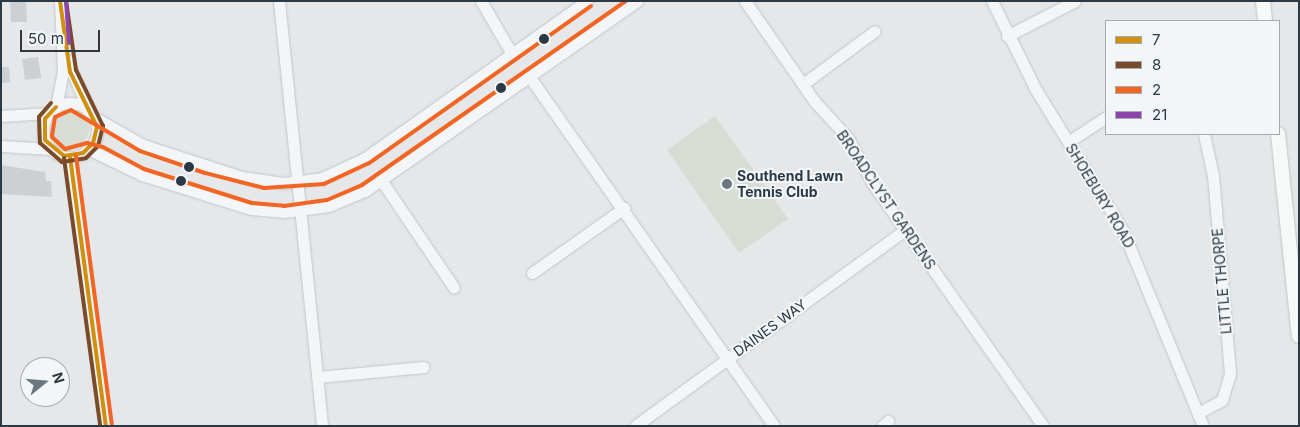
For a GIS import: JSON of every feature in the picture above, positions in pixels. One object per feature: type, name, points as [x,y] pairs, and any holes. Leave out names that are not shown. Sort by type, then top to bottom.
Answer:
[{"type":"main road","points":[[1263,1],[1265,20]]},
{"type":"main road","points":[[1278,135],[1299,336]]},
{"type":"street","points":[[1,146],[51,149],[70,157],[88,149],[96,136],[91,114],[72,78],[64,43],[60,1]]},
{"type":"street","points":[[279,1],[299,183],[322,426]]},
{"type":"street","points":[[481,1],[512,54]]},
{"type":"street","points":[[1,116],[52,110],[71,103],[143,145],[207,167],[264,182],[299,183],[336,173],[365,158],[587,1]]},
{"type":"street","points":[[88,149],[142,175],[239,206],[301,212],[354,196],[380,180],[637,1]]},
{"type":"street","name":"BROADCLYST GARDENS","points":[[745,1],[803,84],[848,138],[906,230],[1043,426]]},
{"type":"street","name":"SHOEBURY ROAD","points":[[992,1],[1006,36],[1123,231],[1203,426]]},
{"type":"street","points":[[1006,36],[1075,1]]},
{"type":"street","points":[[803,84],[875,31]]},
{"type":"street","points":[[51,149],[43,130],[52,110],[64,43]]},
{"type":"street","points":[[529,76],[624,208],[774,426]]},
{"type":"street","points":[[1068,142],[1105,118]]},
{"type":"street","name":"LITTLE THORPE","points":[[1198,413],[1222,400],[1230,373],[1213,176],[1204,135]]},
{"type":"street","points":[[70,157],[106,426]]},
{"type":"street","points":[[380,180],[454,288]]},
{"type":"street","points":[[532,273],[624,208]]},
{"type":"street","name":"DAINES WAY","points":[[635,426],[906,230]]},
{"type":"street","points":[[318,377],[424,367]]},
{"type":"shaded area","points":[[70,109],[84,114],[89,128],[84,142],[70,147],[56,142],[51,128],[56,114]]},
{"type":"shaded area","name":"Southend Lawn Tennis Club","points":[[715,116],[788,219],[739,253],[667,150]]},
{"type":"building","points":[[10,1],[26,1],[27,22],[11,22]]},
{"type":"building","points":[[38,57],[41,78],[25,80],[22,59]]},
{"type":"building","points":[[1,67],[9,67],[10,82],[1,83]]},
{"type":"building","points":[[1,165],[45,172],[46,181],[51,181],[52,197],[1,194]]},
{"type":"transit line","name":"7","points":[[56,107],[45,119],[45,140],[64,156],[83,153],[93,143],[97,127],[70,72],[60,1]]},
{"type":"transit line","name":"8","points":[[51,103],[39,117],[40,143],[62,162],[86,158],[98,146],[103,126],[76,70],[66,1]]},
{"type":"transit line","name":"21","points":[[66,1],[69,43]]},
{"type":"transit line","name":"2","points":[[591,6],[369,163],[324,184],[264,188],[205,173],[140,151],[71,110],[55,117],[52,137],[65,149],[87,143],[103,147],[144,169],[252,203],[284,206],[327,200],[362,185],[626,1]]},
{"type":"transit line","name":"2","points":[[76,156],[112,425]]},
{"type":"transit line","name":"7","points":[[70,157],[106,426]]},
{"type":"transit line","name":"8","points":[[64,158],[100,426]]},
{"type":"place","name":"Southend Lawn Tennis Club","points":[[727,184]]}]
